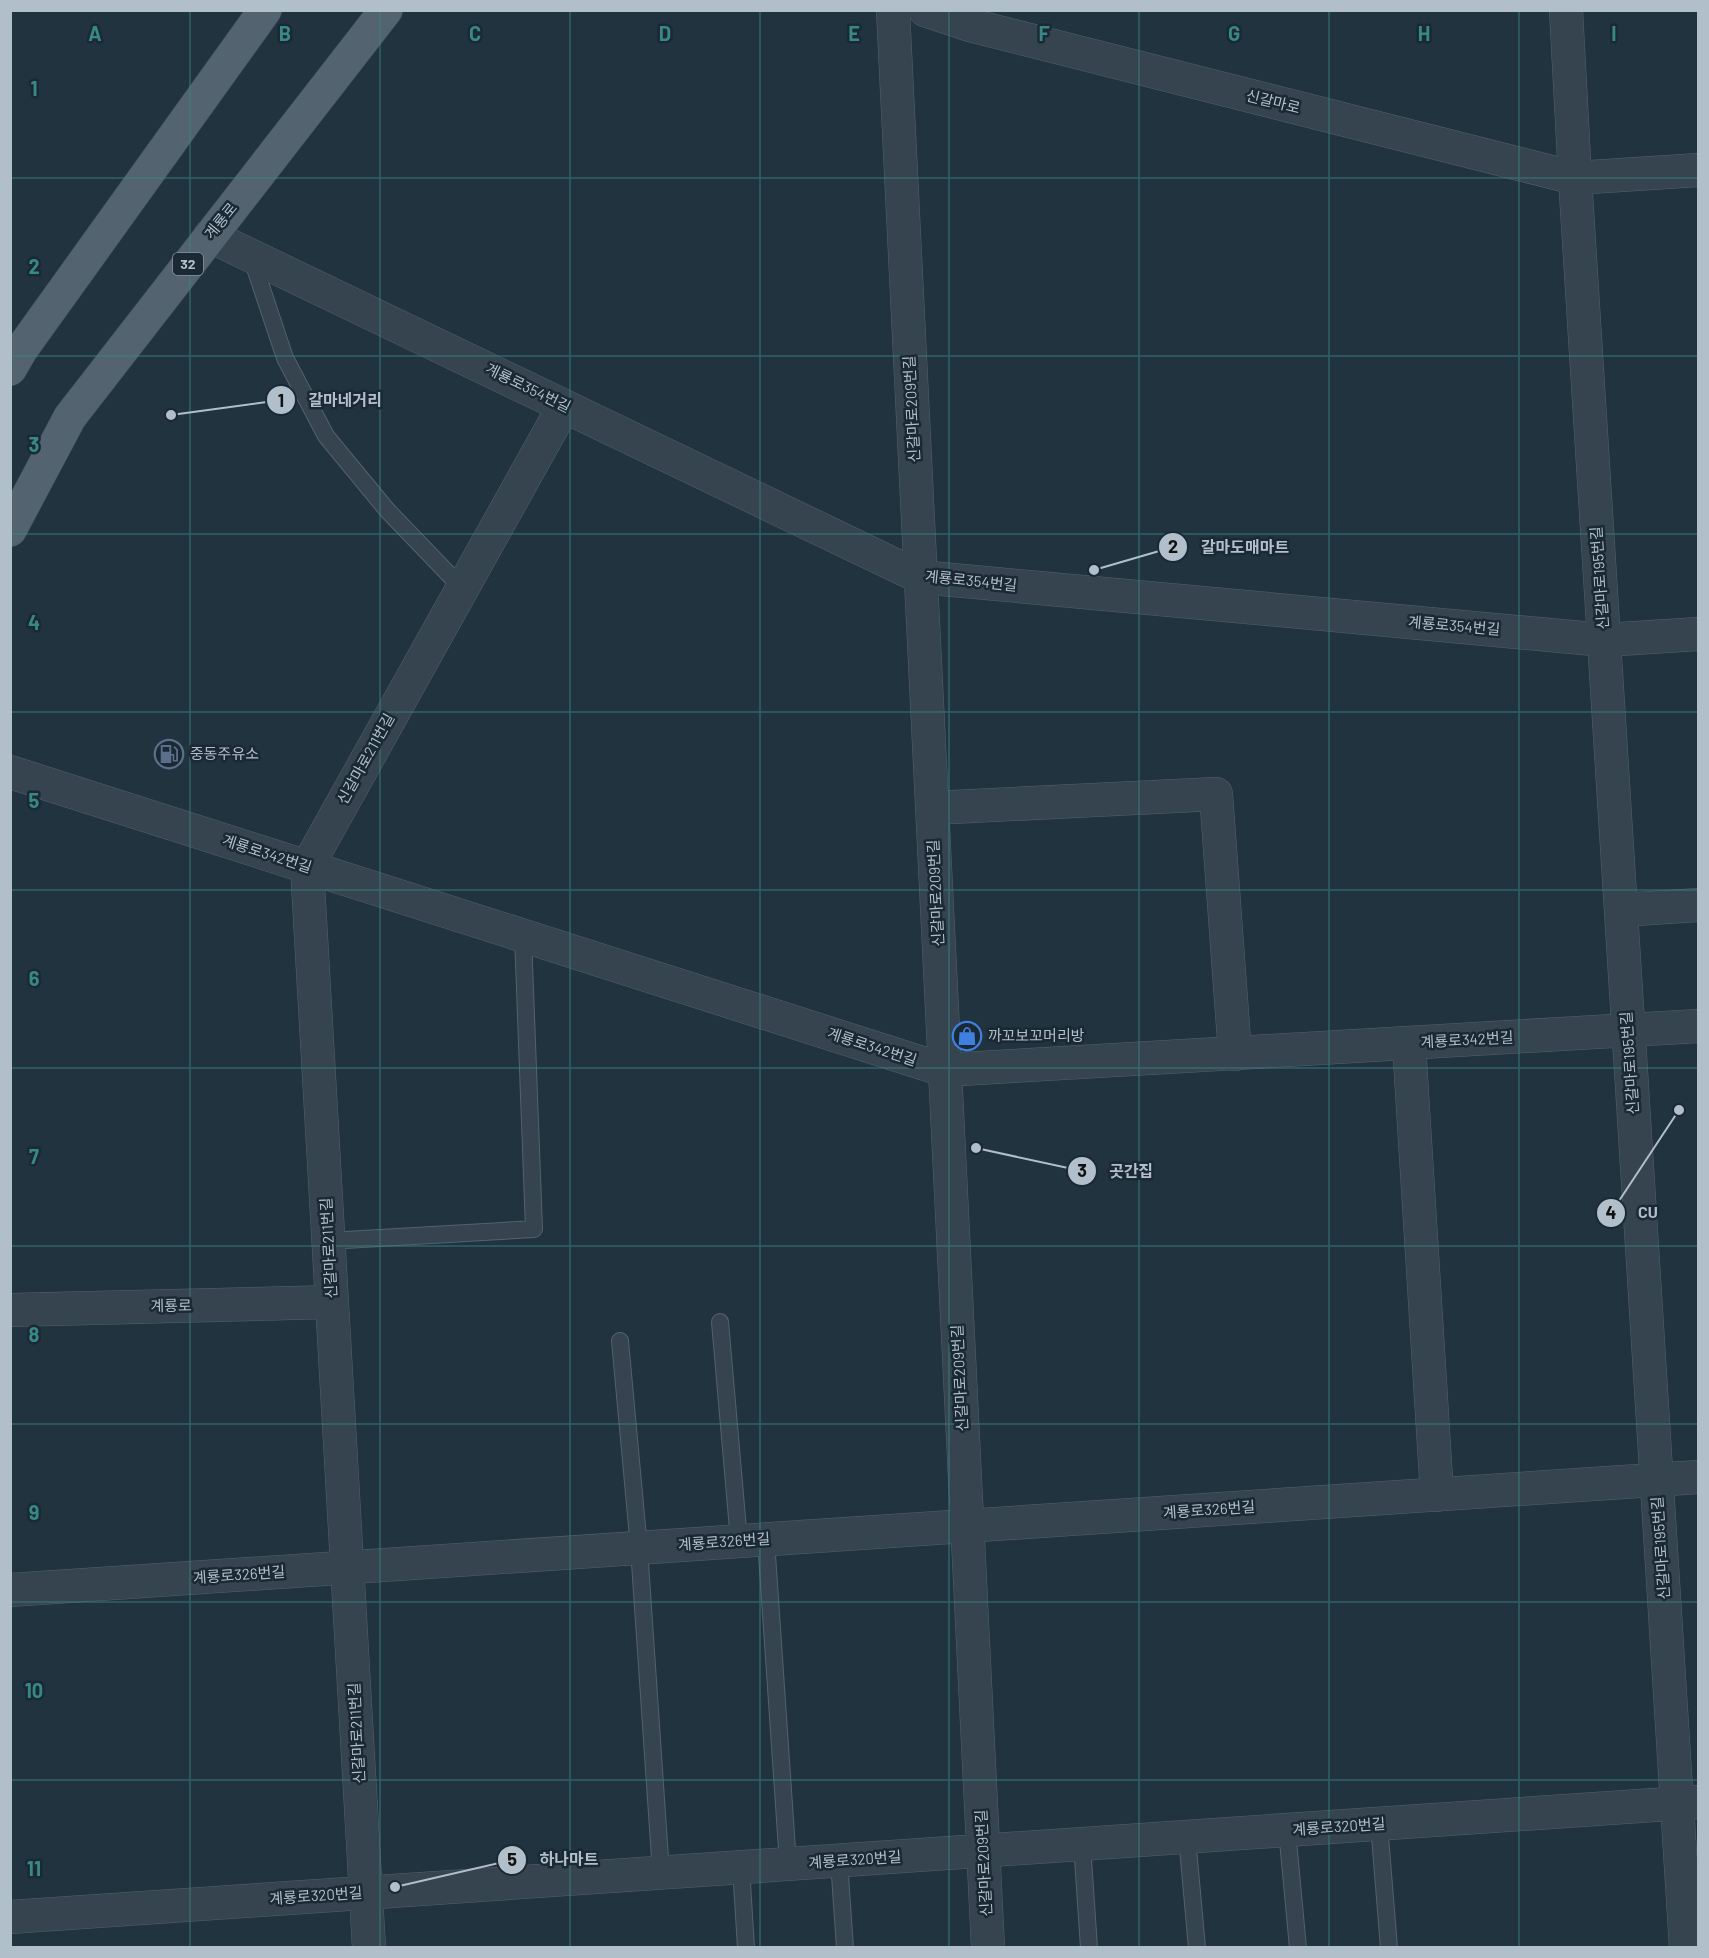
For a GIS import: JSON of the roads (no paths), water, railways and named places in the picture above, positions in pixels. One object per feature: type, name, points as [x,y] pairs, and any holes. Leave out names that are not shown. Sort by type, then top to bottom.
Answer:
[{"type":"main road","points":[[14,356],[266,10]]},
{"type":"main road","name":"계룡로","points":[[10,530],[70,417],[386,10]]},
{"type":"street","name":"신갈마로209번길","points":[[893,10],[988,1947]]},
{"type":"street","name":"신갈마로","points":[[925,10],[973,18],[1575,178],[1698,170]]},
{"type":"street","points":[[1566,10],[1575,178]]},
{"type":"street","name":"신갈마로195번길","points":[[1575,178],[1656,1480],[1688,1803],[1686,1947]]},
{"type":"street","name":"계룡로354번길","points":[[210,236],[920,577],[1604,640],[1698,634]]},
{"type":"street","name":"신갈마로211번길","points":[[369,1947],[307,867],[461,587],[564,406]]},
{"type":"street","name":"계룡로342번길","points":[[10,772],[945,1070],[1698,1026]]},
{"type":"street","points":[[932,808],[1215,794],[1235,1054]]},
{"type":"street","points":[[1621,910],[1698,905]]},
{"type":"street","points":[[1409,1044],[1437,1495]]},
{"type":"street","name":"계룡로","points":[[10,1310],[332,1302]]},
{"type":"street","name":"계룡로326번길","points":[[10,1590],[1698,1477]]},
{"type":"street","name":"계룡로320번길","points":[[10,1917],[1688,1803]]},
{"type":"lane","points":[[250,255],[285,358],[326,436],[387,510],[461,587]]},
{"type":"lane","points":[[328,1241],[534,1229],[523,936]]},
{"type":"lane","points":[[720,1322],[753,1540],[788,1864]]},
{"type":"lane","points":[[620,1341],[639,1548],[661,1873]]},
{"type":"lane","points":[[1379,1824],[1389,1947]]},
{"type":"lane","points":[[1287,1830],[1298,1947]]},
{"type":"lane","points":[[1187,1837],[1197,1947]]},
{"type":"lane","points":[[1082,1844],[1089,1947]]},
{"type":"lane","points":[[839,1861],[845,1947]]},
{"type":"lane","points":[[741,1867],[746,1947]]},
{"type":"place","name":"갈마네거리","points":[[171,415]]},
{"type":"place","name":"갈마도매마트","points":[[1094,570]]},
{"type":"place","name":"중동주유소","points":[[169,754]]},
{"type":"place","name":"까꼬보꼬머리방","points":[[967,1036]]},
{"type":"place","name":"CU","points":[[1679,1110]]},
{"type":"place","name":"곳간집","points":[[976,1148]]},
{"type":"place","name":"하나마트","points":[[395,1887]]}]
